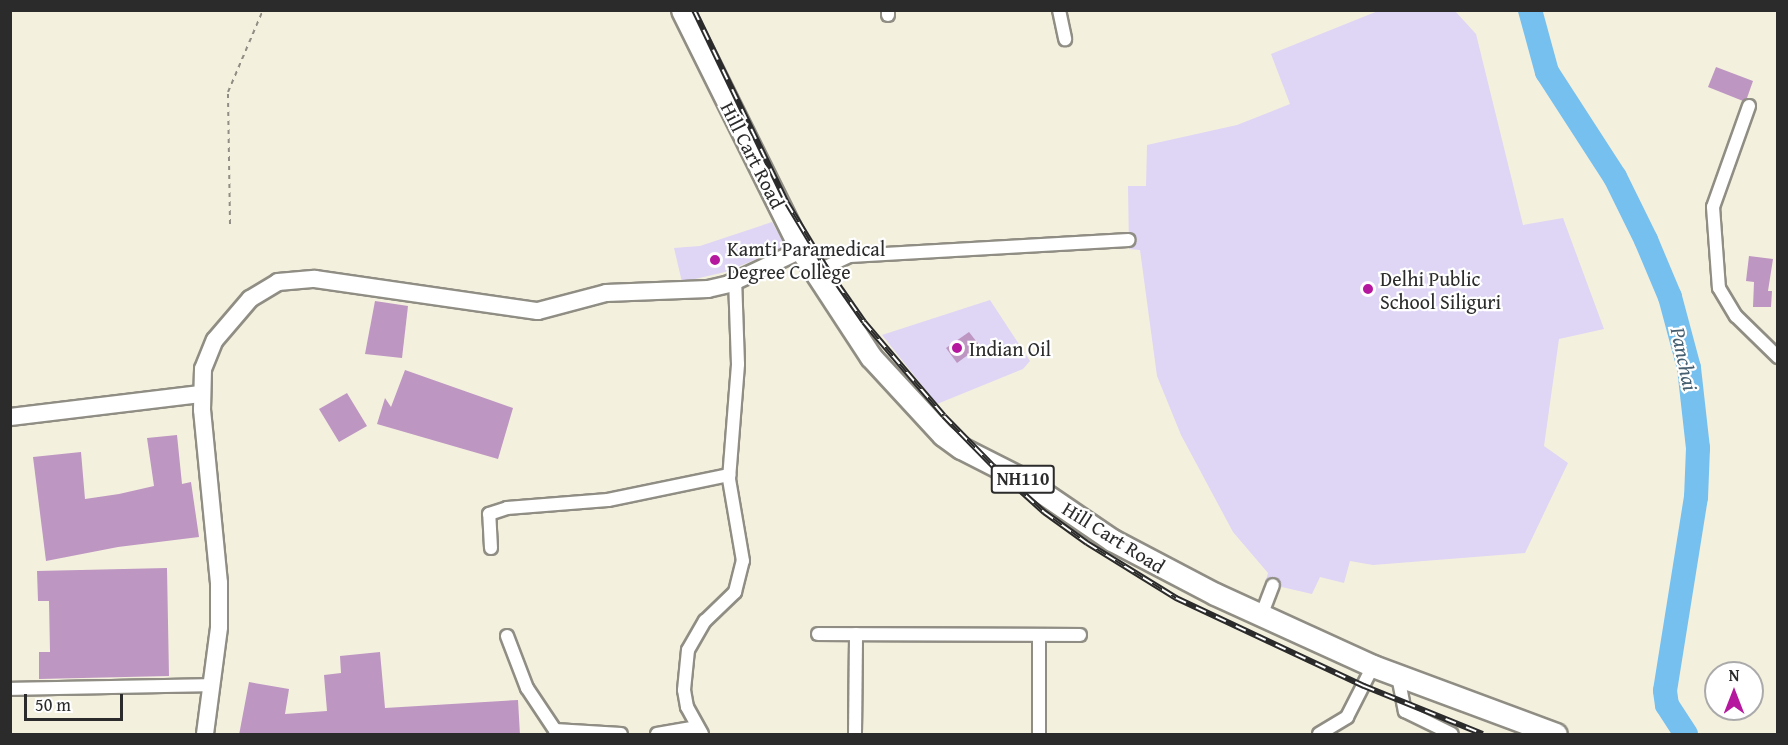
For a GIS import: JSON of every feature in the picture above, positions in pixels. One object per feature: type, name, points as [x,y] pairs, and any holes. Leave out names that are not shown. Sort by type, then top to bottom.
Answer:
[{"type":"highway","name":"Hill Cart Road","points":[[682,10],[801,250],[892,383],[960,448],[1024,480],[1161,568],[1373,666],[1556,735]]},
{"type":"street","points":[[1059,10],[1065,39]]},
{"type":"street","points":[[1749,106],[1713,207],[1719,288],[1736,316],[1778,357]]},
{"type":"street","points":[[815,272],[850,256],[1129,240]]},
{"type":"street","points":[[205,735],[212,685],[219,583],[201,394],[203,369],[215,340],[266,286],[297,279],[518,311],[538,311],[606,294],[678,292],[735,280],[801,250]]},
{"type":"street","points":[[657,735],[699,731],[684,690],[688,650],[705,621],[735,592],[743,561],[729,475],[738,364],[735,280]]},
{"type":"street","points":[[10,417],[201,394]]},
{"type":"street","points":[[491,548],[489,514],[507,508],[608,500],[729,475]]},
{"type":"street","points":[[1261,616],[1273,585]]},
{"type":"street","points":[[818,634],[1080,635]]},
{"type":"street","points":[[855,735],[856,634]]},
{"type":"street","points":[[1039,635],[1039,735]]},
{"type":"street","points":[[507,636],[527,688],[555,730],[621,735]]},
{"type":"street","points":[[1318,735],[1347,717],[1373,666]]},
{"type":"street","points":[[1398,676],[1405,711],[1452,735]]},
{"type":"street","points":[[10,689],[212,685]]},
{"type":"path","points":[[230,224],[228,92],[263,10]]},
{"type":"shaded area","name":"Delhi Public School Siliguri","points":[[1378,11],[1455,11],[1476,34],[1523,225],[1563,218],[1604,329],[1559,339],[1544,446],[1568,463],[1525,553],[1373,565],[1350,561],[1344,583],[1320,577],[1312,594],[1265,583],[1268,573],[1233,532],[1181,435],[1157,376],[1140,250],[1129,249],[1128,186],[1146,186],[1147,145],[1237,125],[1290,104],[1271,54]]},
{"type":"shaded area","name":"Kamti Paramedical Degree College","points":[[772,222],[786,247],[725,272],[682,282],[674,248],[700,246]]},
{"type":"shaded area","name":"Indian Oil","points":[[990,300],[1030,361],[1023,369],[937,404],[882,335]]},
{"type":"building","points":[[1716,67],[1753,81],[1747,98],[1743,101],[1708,87]]},
{"type":"building","points":[[1749,256],[1773,259],[1768,291],[1772,291],[1771,307],[1753,307],[1754,282],[1746,281]]},
{"type":"building","points":[[375,301],[408,306],[402,358],[365,354]]},
{"type":"building","points":[[969,332],[980,346],[957,363],[946,348]]},
{"type":"building","points":[[405,370],[513,408],[498,459],[377,424],[385,398],[391,407]]},
{"type":"building","points":[[347,393],[367,426],[339,442],[319,409]]},
{"type":"building","points":[[177,435],[182,484],[191,482],[199,537],[118,547],[46,561],[33,457],[81,452],[85,499],[119,494],[154,486],[147,438]]},
{"type":"building","points":[[167,568],[169,676],[39,679],[39,652],[50,652],[49,601],[38,601],[37,571]]},
{"type":"building","points":[[380,652],[385,708],[518,700],[520,735],[239,735],[249,682],[289,689],[285,714],[327,711],[324,675],[341,673],[340,656]]},
{"type":"waterway","name":"Panchai","points":[[1530,10],[1547,72],[1615,177],[1646,240],[1670,297],[1689,368],[1698,448],[1696,497],[1665,691],[1667,705],[1686,734]]},
{"type":"railway","points":[[694,10],[787,203],[825,266],[864,322],[944,416],[993,466],[1044,512],[1087,543],[1176,598],[1364,686],[1483,734]]},
{"type":"place","name":"Kamti Paramedical Degree College","points":[[715,260]]},
{"type":"place","name":"Delhi Public School Siliguri","points":[[1368,289]]},
{"type":"place","name":"Indian Oil","points":[[957,348]]}]
